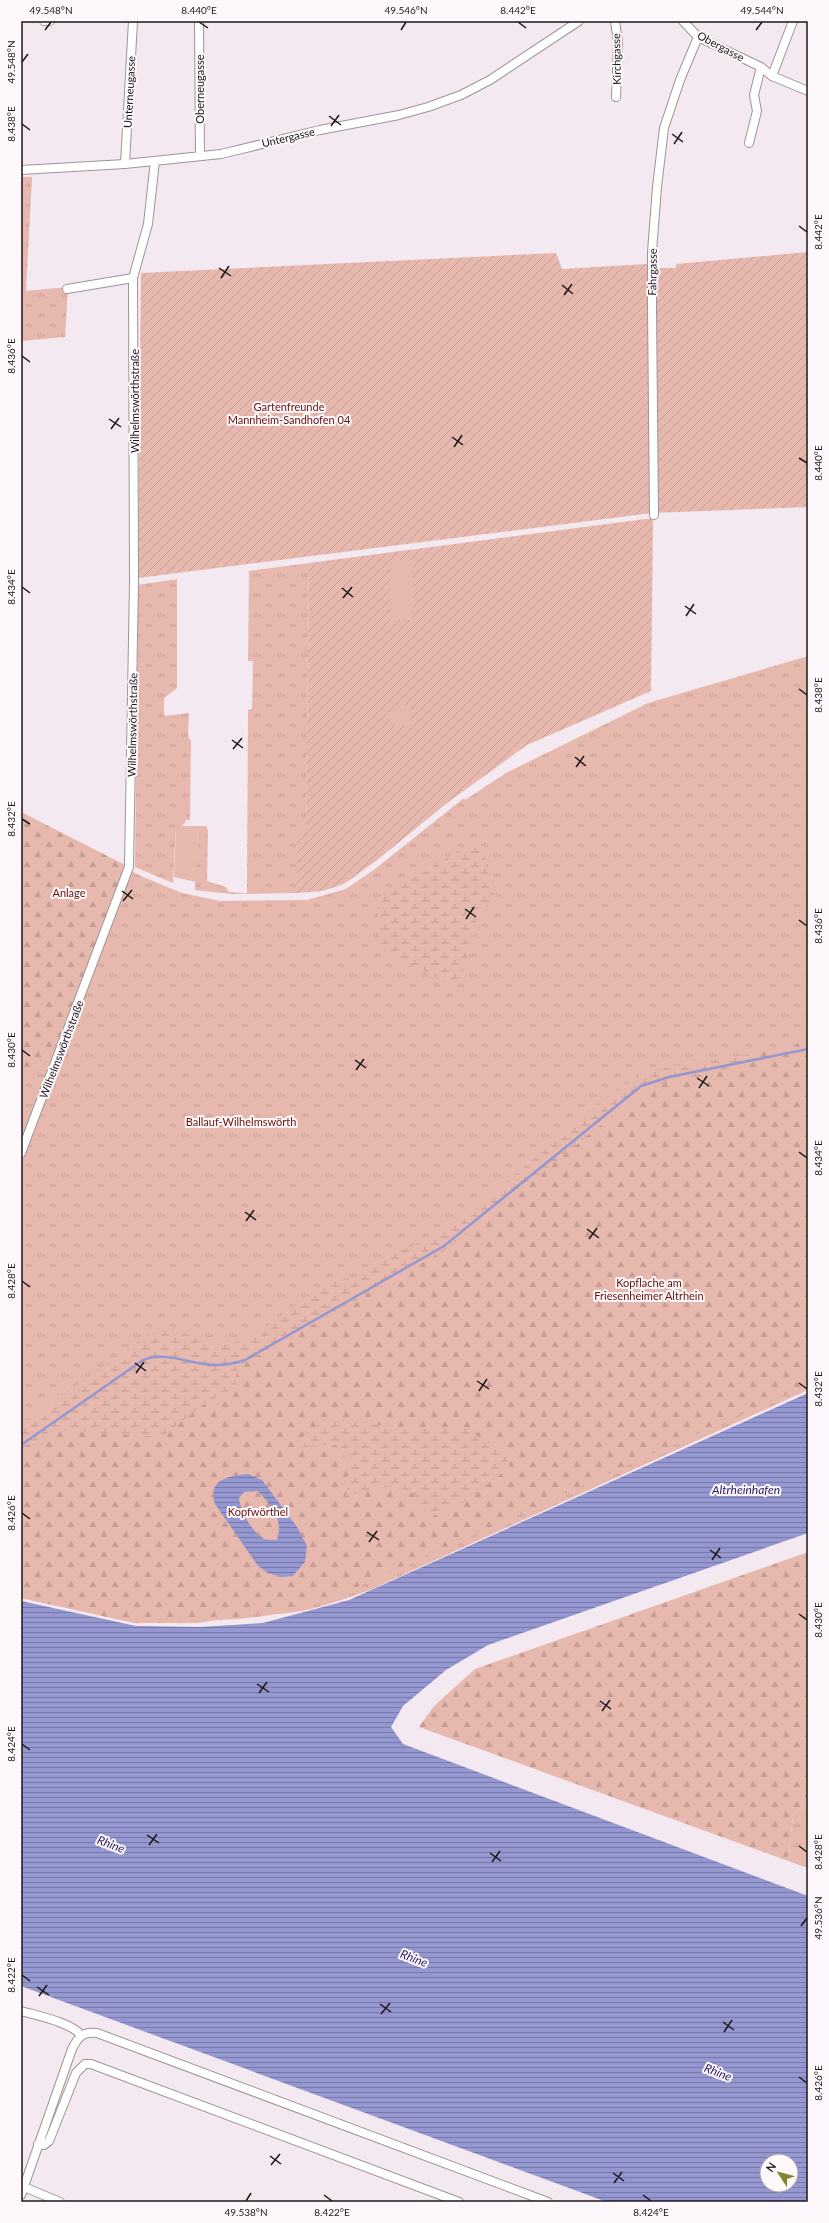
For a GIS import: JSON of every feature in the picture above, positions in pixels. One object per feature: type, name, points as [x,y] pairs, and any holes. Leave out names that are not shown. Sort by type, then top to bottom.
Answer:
[{"type":"street","points":[[44,21],[50,21]]},
{"type":"street","name":"Unterneugasse","points":[[125,164],[132,21]]},
{"type":"street","name":"Oberneugasse","points":[[199,21],[200,156]]},
{"type":"street","name":"Untergasse","points":[[21,170],[125,164],[220,154],[320,130],[400,115],[428,108],[461,95],[490,80],[579,21]]},
{"type":"street","name":"Kirchgasse","points":[[614,21],[618,42],[616,97]]},
{"type":"street","name":"Obergasse","points":[[683,21],[698,37],[762,67],[772,76],[808,91]]},
{"type":"street","points":[[772,76],[793,21]]},
{"type":"street","name":"Fahrgasse","points":[[654,515],[652,252],[657,187],[664,128],[680,80],[698,37]]},
{"type":"street","points":[[749,143],[757,111],[754,95],[762,67]]},
{"type":"street","name":"Wilhelmswörthstraße","points":[[21,1153],[129,867],[134,581],[133,278],[148,224],[155,161]]},
{"type":"street","points":[[67,289],[133,278]]},
{"type":"street","points":[[21,2011],[68,2026],[76,2030],[81,2035]]},
{"type":"street","points":[[60,2202],[22,2191],[72,2049],[81,2035],[88,2032],[97,2034],[548,2202]]},
{"type":"street","points":[[38,2144],[44,2145],[48,2141],[76,2073],[85,2064],[91,2064],[459,2202]]},
{"type":"green space","points":[[21,177],[32,177],[26,291],[68,287],[65,337],[21,341]]},
{"type":"green space","name":"Gartenfreunde Mannheim-Sandhofen 04","points":[[808,252],[808,507],[652,513],[138,578],[141,273],[556,253],[562,269],[647,264],[658,268],[676,268],[676,264]]},
{"type":"green space","points":[[653,518],[651,691],[527,745],[447,803],[376,861],[344,884],[323,891],[297,893],[297,841],[306,830],[309,563]]},
{"type":"green space","points":[[391,560],[413,560],[413,620],[391,620]]},
{"type":"green space","points":[[309,563],[306,830],[297,841],[297,893],[232,894],[195,890],[198,826],[206,826],[208,830],[207,881],[226,887],[229,892],[247,893],[248,710],[252,709],[253,661],[248,661],[249,571]]},
{"type":"green space","points":[[177,579],[177,688],[164,698],[164,716],[189,713],[188,736],[191,741],[190,820],[186,820],[187,816],[176,826],[173,883],[135,867],[138,585]]},
{"type":"green space","name":"Ballauf-Wilhelmswörth","points":[[808,656],[808,1390],[370,1590],[315,1608],[238,1619],[176,1620],[114,1615],[52,1605],[21,1598],[21,812],[143,877],[182,893],[220,901],[307,900],[346,889],[375,869],[464,798],[465,800],[506,773],[648,703]]},
{"type":"green space","points":[[401,704],[409,707],[412,715],[409,723],[401,726],[393,723],[390,715],[393,707]]},
{"type":"green space","points":[[175,809],[182,809],[187,816],[185,823],[181,826],[198,826],[196,882],[174,877],[176,826],[172,824],[169,816]]},
{"type":"green space","name":"Anlage","points":[[21,812],[129,867],[102,941],[42,1074],[21,1065]]},
{"type":"green space","points":[[482,837],[486,867],[497,902],[477,909],[473,943],[457,988],[380,949],[377,900]]},
{"type":"green space","name":"Kopflache am Friesenheimer Altrhein","points":[[808,1042],[808,1384],[335,1597],[262,1613],[197,1623],[134,1623],[21,1598],[21,1449],[53,1430],[161,1437],[203,1405],[235,1388],[237,1367],[447,1249],[643,1091],[672,1081],[745,1065],[750,1054]],"holes":[[[324,1419],[405,1428],[463,1428],[510,1467],[462,1503],[421,1509],[415,1494],[393,1487],[383,1487],[371,1490],[336,1445]],[[262,1480],[297,1527],[307,1546],[293,1576],[216,1485]]]},
{"type":"green space","points":[[750,1054],[745,1065],[672,1081],[643,1091],[447,1249],[237,1367],[235,1388],[203,1405],[161,1437],[53,1430],[21,1449],[21,1422],[33,1416],[163,1324],[179,1339],[182,1335],[195,1335],[216,1345],[237,1342],[270,1324],[312,1293],[336,1281],[355,1277],[373,1263],[435,1236],[470,1214],[592,1108],[629,1080],[641,1073]]},
{"type":"green space","points":[[324,1419],[405,1428],[463,1428],[504,1451],[510,1467],[462,1503],[431,1517],[421,1509],[415,1494],[395,1486],[380,1487],[346,1496],[349,1461],[336,1445],[304,1447],[296,1442]]},
{"type":"green space","name":"Kopfwörthel","points":[[258,1491],[272,1507],[278,1519],[279,1532],[277,1540],[264,1539],[255,1532],[247,1521],[242,1509],[239,1498],[244,1492]]},
{"type":"green space","points":[[808,1552],[808,1797],[793,1817],[788,1861],[419,1727],[434,1706],[475,1669]]},
{"type":"green space","points":[[808,1797],[808,1868],[788,1861],[793,1817]]},
{"type":"water","points":[[808,1393],[808,1533],[488,1645],[446,1670],[403,1706],[391,1727],[403,1744],[808,1896],[808,2202],[607,2202],[21,1986],[21,1601],[136,1626],[200,1627],[263,1623],[349,1600]]},
{"type":"water","points":[[248,1474],[262,1480],[297,1527],[307,1546],[305,1562],[293,1576],[282,1577],[268,1573],[258,1566],[215,1504],[213,1496],[214,1489],[221,1480]],"holes":[[[258,1491],[272,1507],[277,1519],[279,1526],[277,1540],[264,1539],[255,1531],[247,1521],[239,1498],[244,1492]]]},
{"type":"waterway","points":[[21,1445],[143,1360],[152,1357],[171,1357],[208,1365],[224,1365],[245,1360],[444,1246],[641,1086],[669,1077],[808,1049]]},
{"type":"water label","name":"Altrheinhafen","points":[[746,1489]]},
{"type":"water label","name":"Rhine","points":[[111,1844]]},
{"type":"water label","name":"Rhine","points":[[414,1958]]},
{"type":"water label","name":"Rhine","points":[[718,2072]]}]
